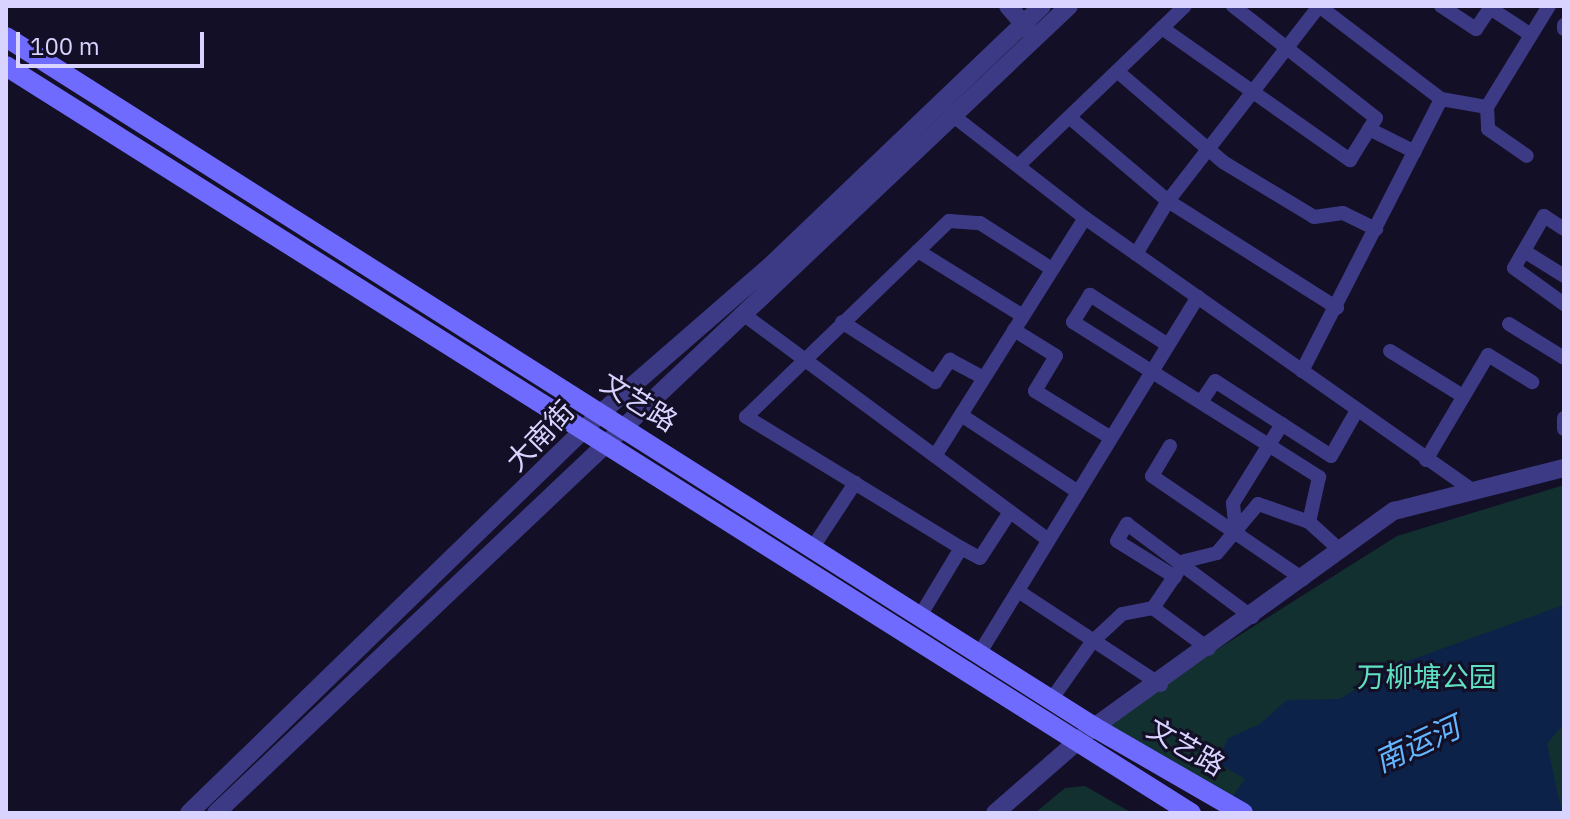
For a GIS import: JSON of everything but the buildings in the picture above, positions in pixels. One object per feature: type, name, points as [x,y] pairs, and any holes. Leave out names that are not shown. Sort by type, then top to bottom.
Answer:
[{"type":"main road","name":"文艺路","points":[[6,37],[623,425],[1094,727],[1243,813]]},
{"type":"main road","name":"文艺路","points":[[6,66],[585,430],[1073,744],[1191,813]]},
{"type":"street","points":[[1008,6],[1036,38]]},
{"type":"street","name":"大南街","points":[[189,813],[602,412],[770,266],[1042,6]]},
{"type":"street","name":"大南街","points":[[216,813],[1069,6]]},
{"type":"street","points":[[1018,166],[1185,6]]},
{"type":"street","points":[[1162,28],[1350,160],[1376,118],[1233,6]]},
{"type":"street","points":[[1136,254],[1168,201],[1256,94],[1319,6],[1441,99],[1487,107]]},
{"type":"street","points":[[1441,6],[1476,29],[1490,8],[1531,35]]},
{"type":"street","points":[[1527,156],[1488,129],[1487,107],[1549,6]]},
{"type":"street","points":[[1117,71],[1209,150],[1314,217],[1343,213],[1376,229]]},
{"type":"street","points":[[1302,371],[1337,308],[1441,99]]},
{"type":"street","points":[[938,103],[1085,218],[1356,412],[1473,491]]},
{"type":"street","points":[[1069,117],[1168,201],[1337,308]]},
{"type":"street","points":[[1369,129],[1415,152]]},
{"type":"street","points":[[1564,229],[1544,216],[1514,268],[1564,304]]},
{"type":"street","points":[[935,456],[1085,218]]},
{"type":"street","points":[[1010,512],[980,558],[746,417],[949,221],[980,223],[1052,269]]},
{"type":"street","points":[[918,251],[1023,316]]},
{"type":"street","points":[[1524,251],[1564,276]]},
{"type":"street","points":[[1168,345],[1090,295],[1073,322],[1319,477]]},
{"type":"street","points":[[979,654],[1198,297]]},
{"type":"street","points":[[743,314],[1048,540]]},
{"type":"street","points":[[842,322],[935,382],[950,360],[984,378]]},
{"type":"street","points":[[1509,324],[1564,358]]},
{"type":"street","points":[[1014,330],[1056,356],[1035,391],[1111,438]]},
{"type":"street","points":[[1390,351],[1463,396]]},
{"type":"street","points":[[1426,460],[1488,355],[1532,382]]},
{"type":"street","points":[[1201,402],[1215,381],[1331,456]]},
{"type":"street","points":[[1309,522],[1319,477],[1356,412]]},
{"type":"street","points":[[961,415],[1078,492]]},
{"type":"street","points":[[1564,418],[1564,429]]},
{"type":"street","points":[[1236,532],[1233,503],[1282,424]]},
{"type":"street","points":[[1170,446],[1152,476],[1303,579]]},
{"type":"street","points":[[995,813],[1094,727],[1161,685],[1394,511],[1564,468]]},
{"type":"street","points":[[813,547],[855,483]]},
{"type":"street","points":[[1051,700],[1092,642],[1122,614],[1153,608],[1185,561],[1217,553],[1258,504],[1309,522],[1341,551]]},
{"type":"street","points":[[1175,577],[1117,541],[1127,524],[1185,561],[1252,617]]},
{"type":"street","points":[[920,616],[961,548]]},
{"type":"street","points":[[1018,591],[1161,685]]},
{"type":"street","points":[[1153,608],[1209,649]]},
{"type":"green space","name":"万柳塘公园","points":[[1564,485],[1564,813],[1254,813],[1094,727],[1397,536]]},
{"type":"green space","points":[[1085,786],[1132,813],[1035,813],[1065,788]]},
{"type":"water","name":"南运河","points":[[1564,605],[1564,723],[1547,744],[1562,813],[1221,813],[1245,779],[1217,762],[1228,738],[1260,724],[1287,700],[1340,699],[1391,667]]}]
